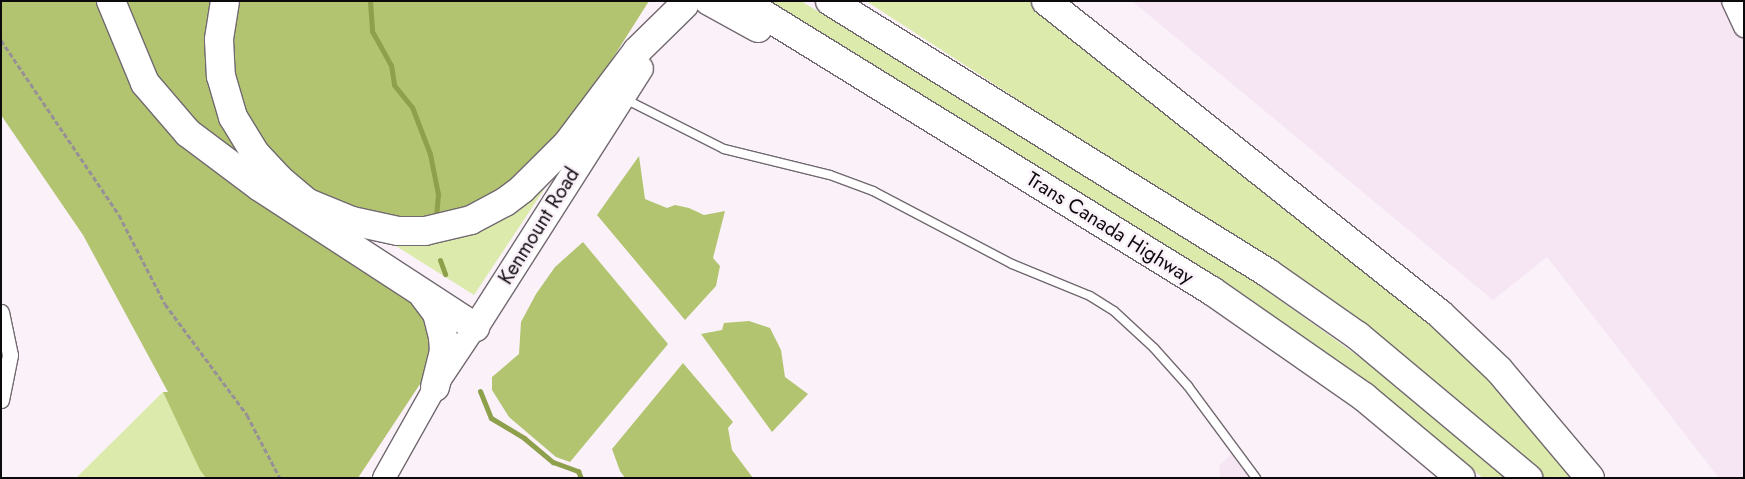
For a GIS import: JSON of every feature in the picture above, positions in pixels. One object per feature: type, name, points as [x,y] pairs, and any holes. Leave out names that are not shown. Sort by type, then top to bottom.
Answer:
[{"type":"highway","points":[[111,1],[145,83],[188,133],[260,187],[418,290],[478,321]]},
{"type":"highway","points":[[225,1],[220,28],[220,65],[233,117],[262,162],[308,203],[478,321]]},
{"type":"highway","points":[[830,1],[1268,273],[1378,352],[1528,478]]},
{"type":"highway","points":[[1046,1],[1440,314],[1499,370],[1590,478]]},
{"type":"highway","points":[[308,203],[352,221],[398,231],[452,226],[488,212],[522,189],[554,158],[637,51],[693,2]]},
{"type":"highway","name":"Trans Canada Highway","points":[[693,2],[741,7],[958,134],[1197,281],[1364,398],[1461,478]]},
{"type":"highway","points":[[418,290],[437,313],[443,337],[444,351],[435,387]]},
{"type":"main road","name":"Kenmount Road","points":[[384,478],[435,387],[621,96],[693,2]]},
{"type":"main road","name":"Kenmount Road","points":[[389,478],[398,455]]},
{"type":"street","points":[[1732,1],[1744,28]]},
{"type":"street","points":[[1,312],[10,356],[1,400]]},
{"type":"lane","points":[[621,96],[677,128],[724,149],[830,175],[873,191],[1004,260],[1090,296],[1114,311],[1154,348],[1188,386],[1256,478]]},
{"type":"path","points":[[1,40],[119,215],[164,304],[247,415],[280,478]]},
{"type":"shaded area","points":[[1132,1],[1744,1],[1744,478],[1719,478],[1547,257],[1493,300]]},
{"type":"shaded area","points":[[1232,453],[1259,478],[1220,478],[1219,466]]},
{"type":"green space","points":[[1,1],[99,1],[120,62],[136,89],[411,299],[427,319],[432,350],[426,375],[358,478],[206,478],[200,470],[163,392],[168,392],[83,235],[1,115]]},
{"type":"green space","points":[[120,1],[214,1],[258,174],[163,92]]},
{"type":"green space","points":[[234,1],[649,1],[578,113],[529,169],[474,207],[416,221],[334,205],[277,164],[235,95],[231,14]]},
{"type":"green space","points":[[769,1],[801,1],[1227,262],[1401,387],[1507,478],[1483,478],[1388,399],[1217,279]]},
{"type":"green space","points":[[866,1],[1037,1],[1444,326],[1581,478],[1542,478],[1488,429],[1249,249]]},
{"type":"green space","points":[[639,156],[645,199],[667,208],[675,205],[689,208],[704,215],[725,211],[713,258],[720,266],[716,286],[685,320],[597,215]]},
{"type":"green space","points":[[557,170],[474,295],[388,241]]},
{"type":"green space","points":[[583,242],[668,344],[570,462],[556,457],[509,417],[492,390],[492,377],[519,354],[521,322],[536,294],[555,267]]},
{"type":"green space","points":[[749,321],[770,328],[781,350],[785,377],[808,394],[772,432],[701,334],[722,330],[724,323]]},
{"type":"green space","points":[[683,363],[733,422],[728,428],[732,450],[753,478],[625,478],[620,471],[612,449]]},
{"type":"green space","points":[[163,392],[206,478],[76,478]]},
{"type":"waterway","points":[[370,1],[372,31],[391,65],[394,85],[412,107],[430,154],[438,194],[436,216]]},
{"type":"waterway","points":[[440,260],[445,274]]},
{"type":"waterway","points":[[480,391],[491,418],[524,438],[553,462],[578,471],[581,478]]}]
